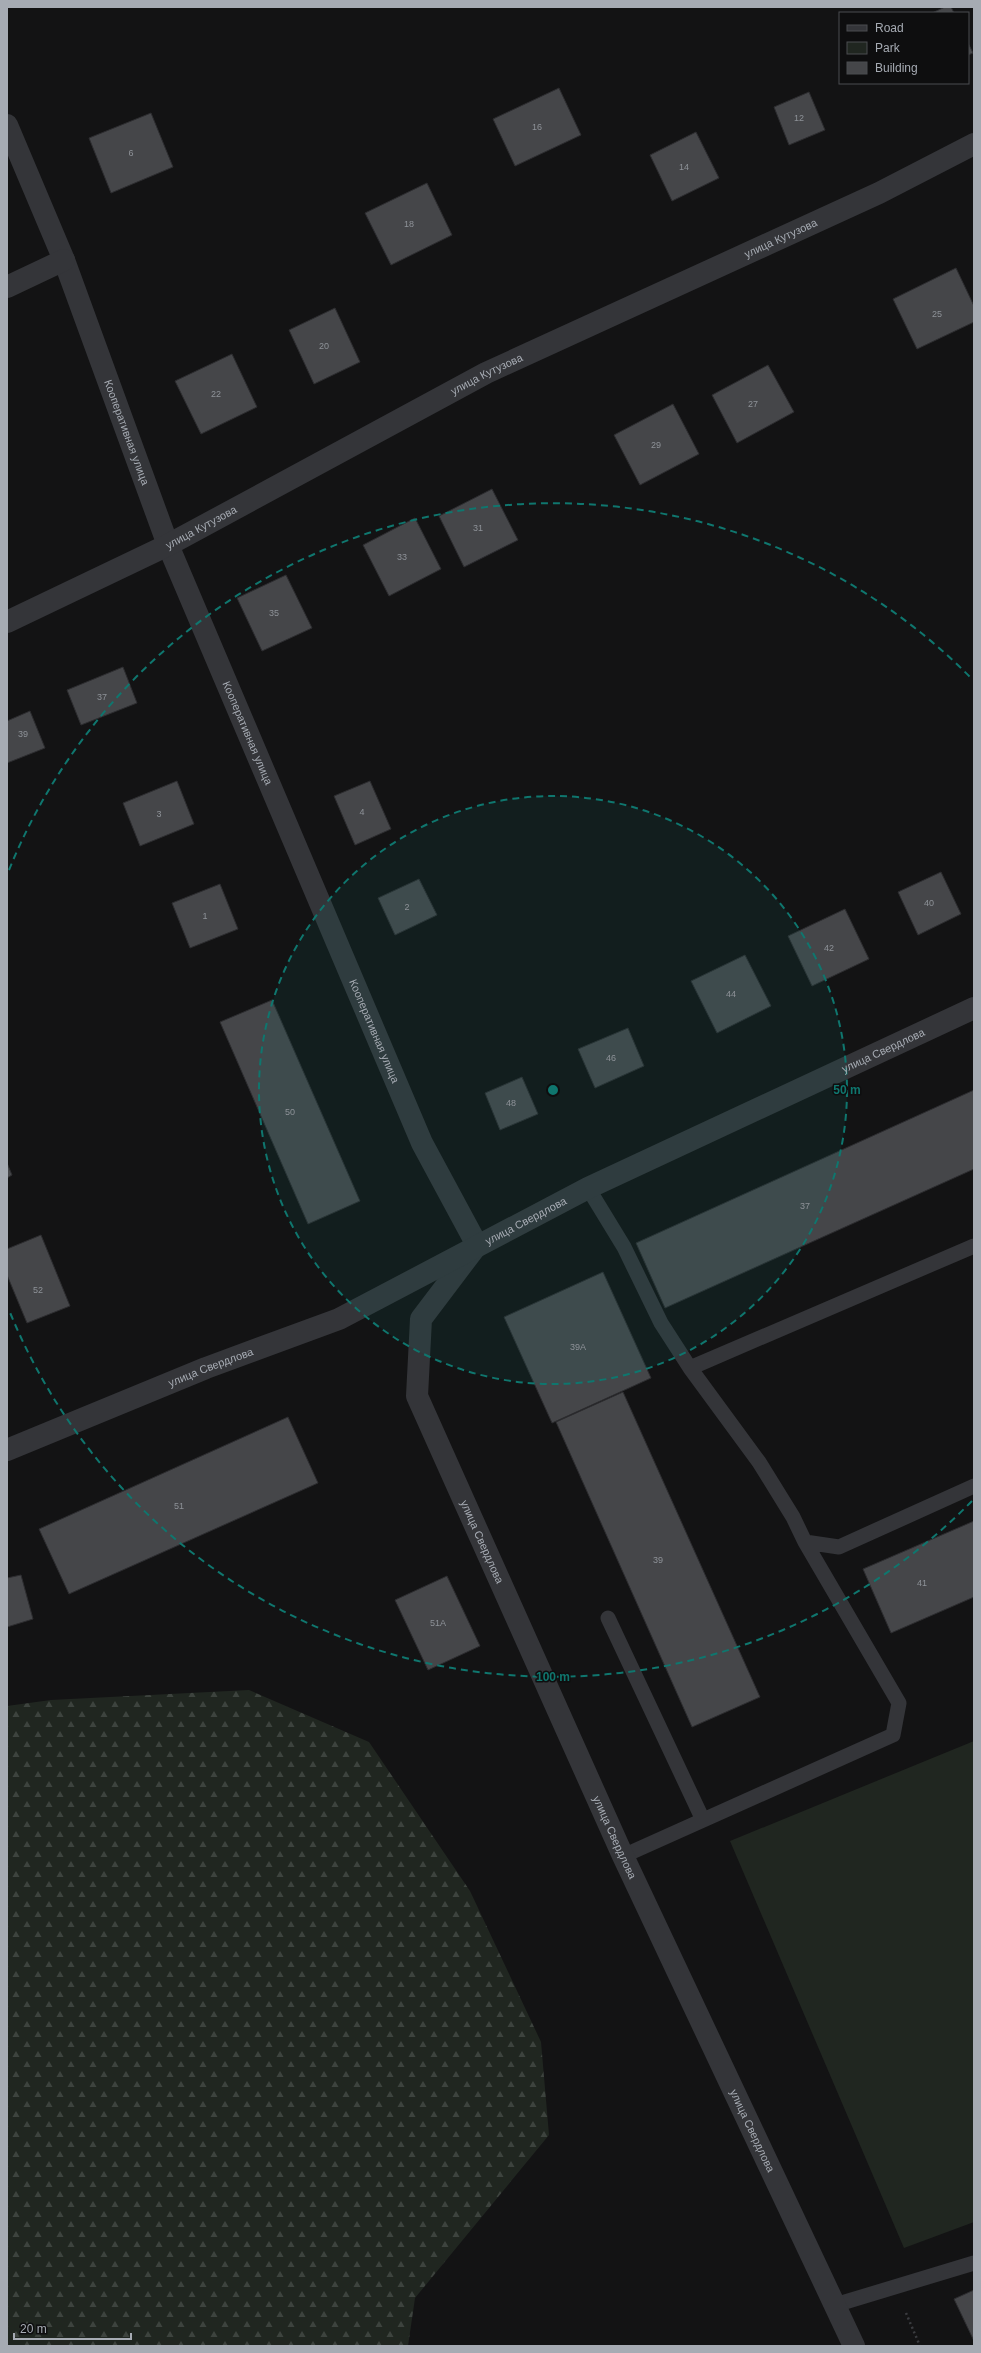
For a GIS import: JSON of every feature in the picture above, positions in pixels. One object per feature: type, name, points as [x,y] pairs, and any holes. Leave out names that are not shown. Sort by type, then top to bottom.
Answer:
[{"type":"street","name":"Кооперативная улица","points":[[7,125],[64,260],[168,545],[422,1144],[477,1245]]},
{"type":"street","name":"улица Кутузова","points":[[7,622],[168,545],[486,373],[879,193],[974,144]]},
{"type":"street","points":[[7,287],[64,260]]},
{"type":"street","name":"улица Свердлова","points":[[7,1450],[206,1368],[339,1319],[477,1245],[588,1188],[974,1008]]},
{"type":"street","name":"улица Свердлова","points":[[477,1245],[421,1318],[417,1396],[623,1856],[835,2305],[849,2344]]},
{"type":"lane","points":[[588,1188],[624,1247],[661,1323],[690,1368],[759,1462],[793,1517],[805,1542],[899,1703],[893,1735],[623,1856]]},
{"type":"lane","points":[[690,1368],[974,1246]]},
{"type":"lane","points":[[805,1542],[839,1547],[974,1486]]},
{"type":"lane","points":[[608,1618],[703,1820]]},
{"type":"lane","points":[[835,2305],[974,2263]]},
{"type":"path","points":[[895,2287],[920,2346]]},
{"type":"green space","points":[[249,1690],[369,1742],[470,1891],[541,2042],[549,2135],[415,2298],[408,2346],[7,2346],[7,1706],[51,1700]]},
{"type":"green space","points":[[974,1741],[974,2222],[904,2248],[730,1841]]},
{"type":"building","points":[[945,7],[951,7],[954,12],[934,12]]},
{"type":"building","points":[[969,45],[973,53],[969,55]]},
{"type":"building","points":[[559,88],[581,135],[515,166],[493,119]]},
{"type":"building","points":[[809,92],[825,130],[789,145],[774,107]]},
{"type":"building","points":[[151,113],[173,167],[111,193],[89,138]]},
{"type":"building","points":[[696,132],[719,178],[672,201],[650,155]]},
{"type":"building","points":[[427,183],[452,235],[391,265],[365,213]]},
{"type":"building","points":[[956,268],[974,306],[974,322],[917,349],[893,299]]},
{"type":"building","points":[[335,308],[360,362],[314,384],[289,330]]},
{"type":"building","points":[[232,354],[257,407],[201,434],[175,381]]},
{"type":"building","points":[[768,365],[794,412],[737,443],[712,395]]},
{"type":"building","points":[[673,404],[699,454],[640,485],[614,435]]},
{"type":"building","points":[[492,489],[518,540],[464,567],[439,516]]},
{"type":"building","points":[[415,518],[441,569],[389,596],[363,545]]},
{"type":"building","points":[[286,575],[312,628],[262,651],[237,598]]},
{"type":"building","points":[[123,667],[137,703],[81,725],[67,690]]},
{"type":"building","points":[[30,711],[45,748],[7,763],[7,721]]},
{"type":"building","points":[[177,781],[194,824],[140,846],[123,803]]},
{"type":"building","points":[[370,781],[391,829],[355,845],[334,796]]},
{"type":"building","points":[[941,872],[961,914],[918,935],[898,892]]},
{"type":"building","points":[[419,879],[437,915],[395,935],[378,898]]},
{"type":"building","points":[[220,884],[238,929],[190,948],[172,903]]},
{"type":"building","points":[[845,909],[869,959],[812,986],[788,936]]},
{"type":"building","points":[[745,955],[771,1006],[717,1033],[691,981]]},
{"type":"building","points":[[272,1000],[360,1201],[308,1224],[220,1022]]},
{"type":"building","points":[[628,1028],[644,1066],[595,1088],[578,1049]]},
{"type":"building","points":[[522,1077],[538,1114],[500,1130],[485,1093]]},
{"type":"building","points":[[974,1090],[974,1169],[665,1308],[636,1243]]},
{"type":"building","points":[[7,1163],[12,1175],[7,1178]]},
{"type":"building","points":[[41,1235],[70,1306],[27,1323],[7,1275],[7,1249]]},
{"type":"building","points":[[603,1272],[651,1378],[552,1423],[504,1317]]},
{"type":"building","points":[[623,1392],[760,1697],[692,1727],[556,1422]]},
{"type":"building","points":[[288,1417],[318,1483],[69,1594],[39,1529]]},
{"type":"building","points":[[974,1521],[974,1597],[891,1633],[863,1569]]},
{"type":"building","points":[[21,1575],[33,1619],[7,1627],[7,1578]]},
{"type":"building","points":[[447,1576],[480,1646],[428,1670],[395,1600]]},
{"type":"building","points":[[974,2290],[974,2341],[954,2299]]}]
